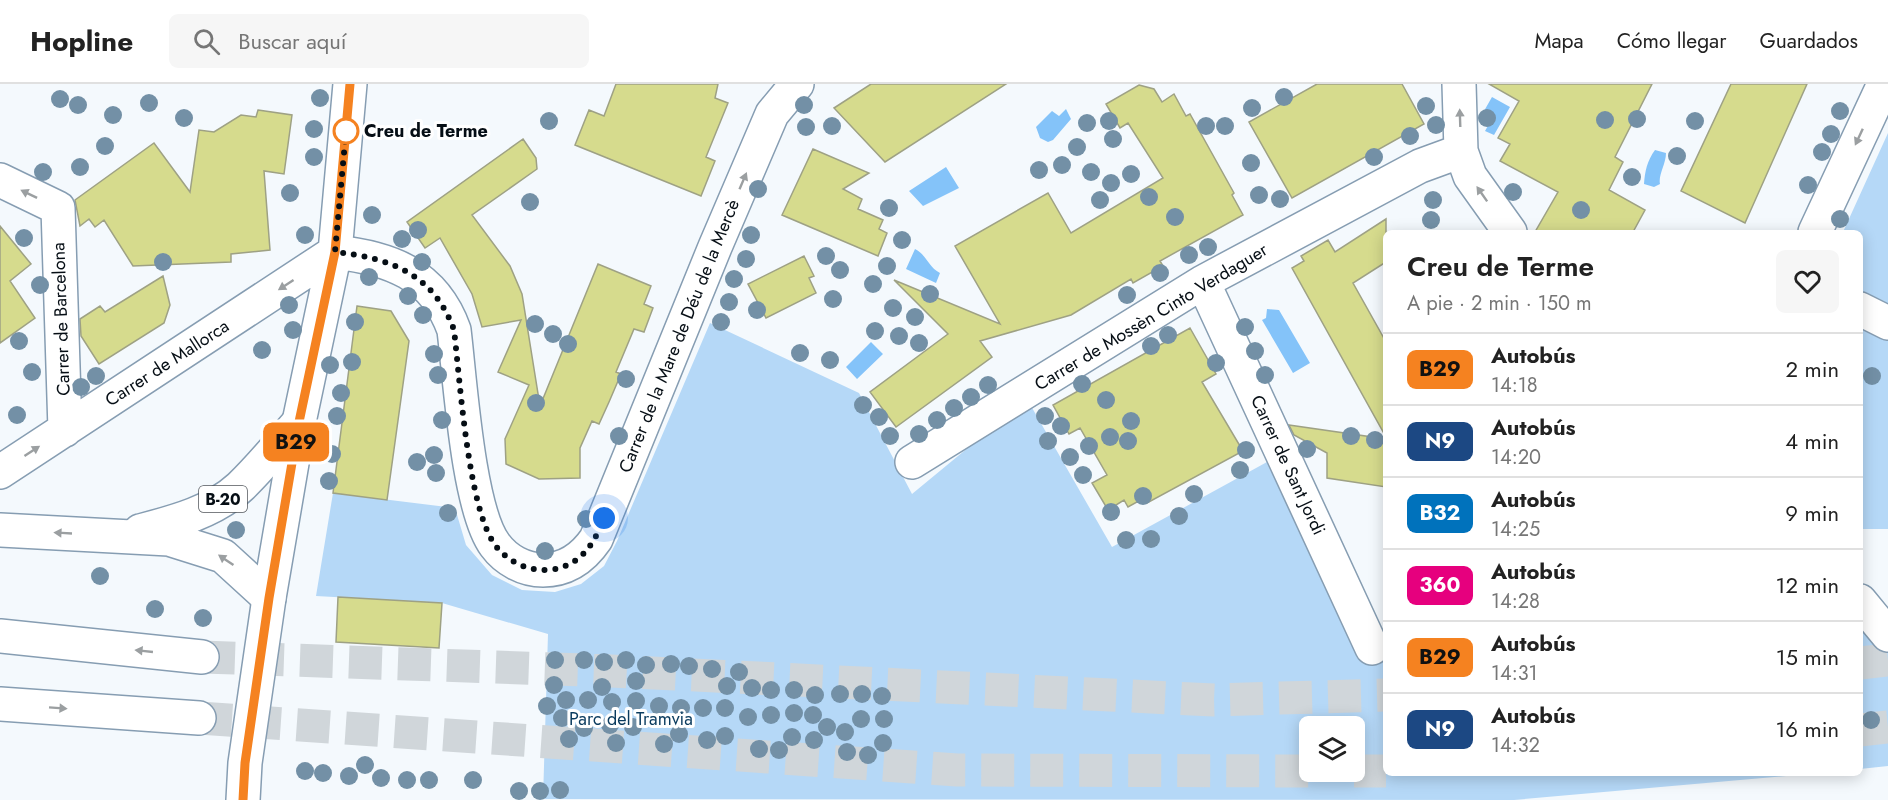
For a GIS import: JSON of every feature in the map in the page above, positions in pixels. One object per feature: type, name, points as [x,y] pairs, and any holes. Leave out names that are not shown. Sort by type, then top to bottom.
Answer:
[{"type":"main road","points":[[243,800],[245,763],[269,598],[299,422],[335,252],[350,84]]},
{"type":"main road","name":"Carrer de la Mare de Déu de la Mercè","points":[[335,252],[385,261],[409,272],[432,289],[448,313],[454,330],[471,468],[488,533],[504,555],[515,563],[540,570],[554,569],[572,562],[588,550],[596,539],[710,258],[772,114],[797,84]]},
{"type":"main road","points":[[1459,84],[1461,151],[1470,176],[1509,230]]},
{"type":"main road","points":[[1816,230],[1884,84]]},
{"type":"main road","name":"Carrer de Mossèn Cinto Verdaguer","points":[[912,462],[1203,282],[1420,166],[1461,151]]},
{"type":"main road","name":"Carrer de Barcelona","points":[[0,180],[58,208],[65,430]]},
{"type":"main road","name":"Carrer de Mallorca","points":[[0,472],[335,252]]},
{"type":"main road","name":"Carrer de Sant Jordi","points":[[1203,282],[1372,648]]},
{"type":"main road","points":[[1863,310],[1888,323]]},
{"type":"main road","name":"B-20","points":[[121,536],[176,522],[210,507],[239,488],[299,422]]},
{"type":"main road","name":"B-20","points":[[0,530],[169,539],[223,556],[269,598]]},
{"type":"main road","points":[[1863,605],[1888,635]]},
{"type":"main road","points":[[0,636],[202,657]]},
{"type":"main road","points":[[0,704],[199,718]]},
{"type":"green space","points":[[1888,133],[1888,529],[1863,529],[1863,230],[1844,230]]},
{"type":"green space","name":"Parc del Tramvia","points":[[710,323],[859,393],[912,494],[1027,399],[1112,547],[1267,462],[1358,659],[1383,659],[1383,776],[1785,776],[1514,800],[543,799],[548,634],[442,603],[316,596],[333,493],[455,508],[466,545],[492,575],[522,590],[555,592],[581,584],[604,566],[617,541]]},
{"type":"green space","points":[[1888,628],[1888,766],[1863,769],[1863,631]]},
{"type":"water","points":[[1492,97],[1510,107],[1494,135],[1485,131],[1493,117],[1484,111]]},
{"type":"water","points":[[1066,109],[1071,119],[1053,140],[1048,142],[1040,138],[1036,127],[1052,111],[1059,116]]},
{"type":"water","points":[[1655,150],[1666,153],[1660,184],[1654,187],[1644,184],[1647,166]]},
{"type":"water","points":[[946,167],[959,188],[923,206],[909,191]]},
{"type":"water","points":[[915,249],[940,273],[936,283],[906,269]]},
{"type":"water","points":[[1267,309],[1279,310],[1310,363],[1293,373],[1262,320],[1266,318]]},
{"type":"water","points":[[871,342],[883,354],[857,379],[846,367]]},
{"type":"building","points":[[616,84],[718,84],[715,98],[728,103],[706,157],[715,161],[701,196],[575,145],[589,110],[604,116]]},
{"type":"building","points":[[871,84],[1006,84],[885,162],[834,108]]},
{"type":"building","points":[[1317,84],[1402,84],[1424,124],[1292,198],[1249,122]]},
{"type":"building","points":[[1489,84],[1652,84],[1615,157],[1623,162],[1609,190],[1645,210],[1634,230],[1536,230],[1558,192],[1500,161],[1510,144],[1498,138],[1519,101]]},
{"type":"building","points":[[1731,84],[1807,84],[1745,223],[1681,191]]},
{"type":"building","points":[[1139,85],[1154,89],[1162,102],[1174,94],[1186,116],[1190,114],[1234,193],[1232,195],[1243,215],[1160,261],[1163,266],[1133,283],[1131,279],[1071,315],[980,341],[992,357],[896,427],[870,392],[948,334],[894,280],[1000,324],[955,246],[1048,193],[1071,233],[1163,178],[1128,123],[1120,128],[1106,104]]},
{"type":"building","points":[[258,110],[292,115],[284,174],[264,171],[270,250],[231,254],[231,262],[133,266],[104,220],[95,227],[89,219],[80,226],[75,200],[154,143],[190,192],[199,130],[214,132],[241,115],[256,117]]},
{"type":"building","points":[[523,139],[536,158],[537,169],[472,215],[510,266],[522,294],[540,406],[598,264],[651,286],[644,304],[653,308],[644,332],[634,329],[616,372],[621,374],[609,402],[599,424],[592,421],[580,448],[580,478],[539,479],[506,464],[505,439],[529,385],[498,372],[521,320],[482,327],[472,294],[440,238],[425,248],[407,222]]},
{"type":"building","points":[[813,149],[869,173],[843,189],[862,199],[858,209],[883,220],[879,229],[887,233],[878,256],[782,215]]},
{"type":"building","points":[[1386,219],[1386,230],[1383,230],[1383,264],[1353,283],[1383,337],[1383,432],[1292,268],[1304,261],[1301,256],[1328,240],[1335,252]]},
{"type":"building","points":[[0,226],[31,264],[10,281],[35,318],[0,343]]},
{"type":"building","points":[[804,256],[814,276],[809,278],[816,293],[766,318],[748,284]]},
{"type":"building","points":[[163,276],[170,305],[164,323],[99,364],[81,336],[80,319],[100,306],[105,312]]},
{"type":"building","points":[[357,306],[391,311],[409,341],[387,500],[333,493]]},
{"type":"building","points":[[1190,328],[1216,374],[1202,382],[1243,451],[1147,503],[1144,498],[1128,507],[1124,500],[1108,510],[1092,483],[1107,475],[1080,428],[1069,434],[1053,405]]},
{"type":"building","points":[[1289,425],[1383,439],[1383,487],[1327,478],[1327,453],[1294,435]]},
{"type":"building","points":[[338,597],[442,603],[439,648],[336,642]]},
{"type":"tunnel","points":[[202,657],[611,671],[1214,700],[1383,695]]},
{"type":"tunnel","points":[[1863,663],[1888,660]]},
{"type":"tunnel","points":[[199,718],[957,770],[1299,771]]},
{"type":"tunnel","points":[[1863,730],[1888,727]]},
{"type":"tunnel","points":[[1365,771],[1383,771]]},
{"type":"bus line","name":"B29","points":[[243,800],[245,763],[269,598],[299,422],[335,252],[350,84]]},
{"type":"place","name":"Creu de Terme","points":[[346,131]]},
{"type":"route","points":[[346,131],[335,252],[385,261],[409,272],[432,289],[448,313],[454,330],[471,468],[488,533],[495,545],[515,563],[527,568],[554,569],[578,559],[588,550],[596,539],[604,518]]}]
